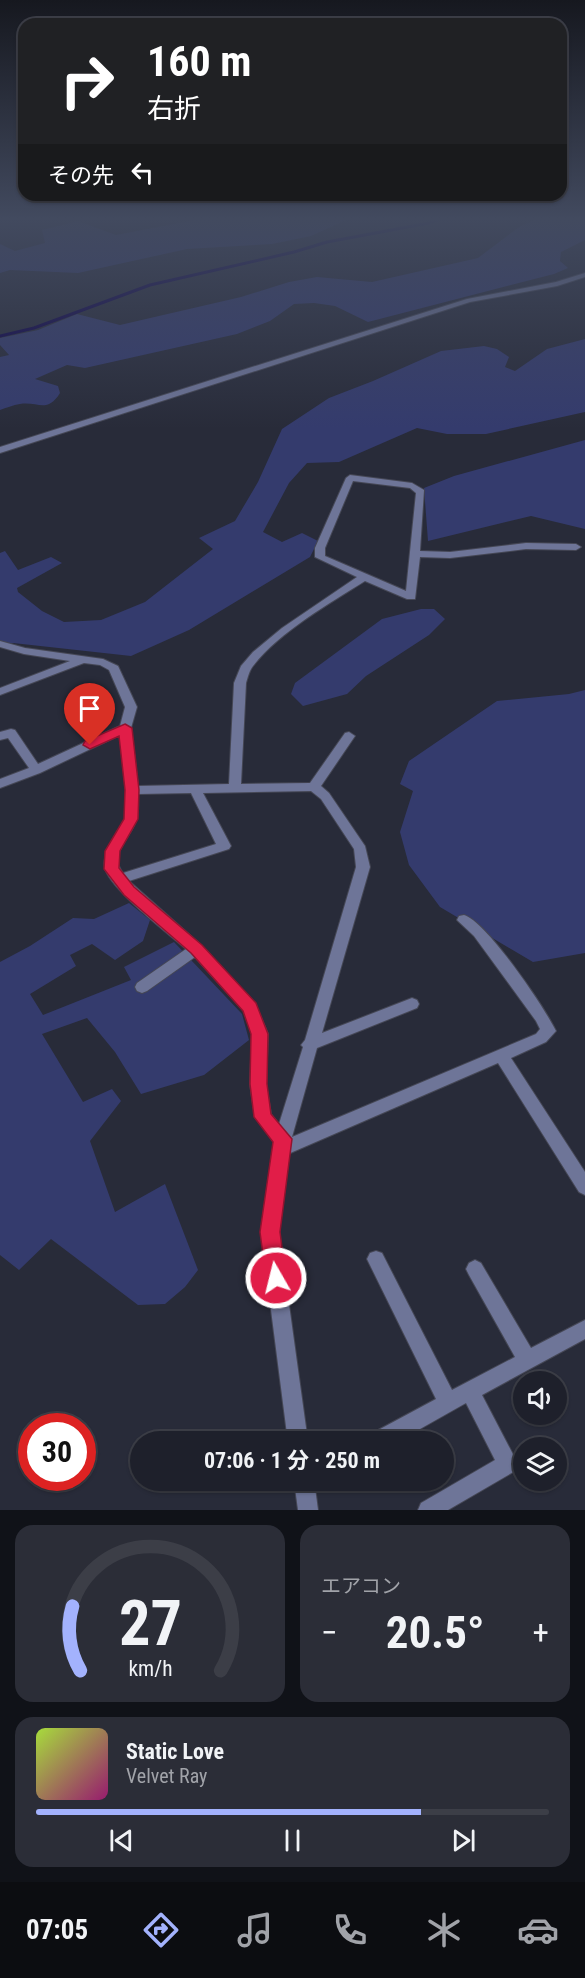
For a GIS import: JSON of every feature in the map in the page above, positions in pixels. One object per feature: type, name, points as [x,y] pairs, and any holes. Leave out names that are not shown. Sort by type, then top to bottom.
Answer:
[{"type":"street","points":[[0,450],[469,300],[538,287]]},
{"type":"street","points":[[350,478],[412,486],[421,492],[411,597],[363,577],[320,557],[320,548],[350,478]]},
{"type":"street","points":[[415,553],[429,556],[538,545],[576,547]]},
{"type":"street","points":[[236,788],[240,683],[246,668],[272,642],[363,577]]},
{"type":"street","points":[[0,644],[24,651],[103,662],[114,668],[131,707],[125,728],[132,790],[131,819],[112,851],[112,869],[129,891],[196,949],[250,1008],[260,1034],[258,1084],[263,1117],[281,1144]]},
{"type":"street","points":[[0,692],[83,660]]},
{"type":"street","points":[[0,784],[36,770],[125,728]]},
{"type":"street","points":[[0,736],[10,733],[36,770]]},
{"type":"street","points":[[314,787],[350,736]]},
{"type":"street","points":[[132,790],[314,787],[325,796],[360,849],[363,867],[281,1144],[270,1232],[297,1431]]},
{"type":"street","points":[[120,879],[224,846],[195,789]]},
{"type":"street","points":[[281,1144],[501,1055],[541,1038],[548,1031],[542,1018],[480,932],[464,920]]},
{"type":"street","points":[[142,987],[196,949]]},
{"type":"street","points":[[309,1045],[412,1004]]},
{"type":"street","points":[[501,1055],[585,1187]]},
{"type":"street","points":[[376,1259],[448,1403]]},
{"type":"street","points":[[475,1269],[527,1360]]},
{"type":"street","points":[[396,1431],[585,1329]]},
{"type":"street","points":[[428,1510],[508,1464],[470,1391]]},
{"type":"street","points":[[305,1491],[308,1510]]},
{"type":"shaded area","points":[[272,287],[502,287],[368,322],[335,306],[314,303],[294,304],[270,321],[237,334],[85,368],[67,365],[35,379],[58,386],[60,393],[51,403],[46,405],[20,404],[0,410],[0,357],[9,355],[0,345],[0,338],[38,330],[77,314],[120,325],[241,297]]},
{"type":"shaded area","points":[[585,339],[585,412],[486,434],[447,434],[417,428],[339,462],[307,463],[289,483],[263,532],[282,542],[302,533],[318,541],[310,557],[189,630],[131,656],[13,643],[0,647],[0,553],[5,551],[18,570],[51,557],[62,563],[17,588],[18,592],[42,611],[64,622],[101,620],[145,602],[213,549],[199,538],[235,521],[258,482],[282,429],[329,398],[441,351],[484,346],[497,349],[509,357],[505,367],[515,371],[547,349]]},
{"type":"shaded area","points":[[585,440],[585,529],[531,516],[428,541],[424,488],[454,476]]},
{"type":"shaded area","points":[[421,609],[434,609],[445,619],[429,635],[366,676],[347,694],[303,706],[291,694],[295,683],[382,619]]},
{"type":"shaded area","points":[[585,690],[585,953],[533,962],[440,907],[409,865],[400,832],[413,791],[400,784],[409,761],[497,701],[569,694]]},
{"type":"shaded area","points":[[129,903],[150,920],[143,941],[115,960],[92,944],[70,955],[76,966],[30,994],[43,1015],[131,980],[124,967],[174,942],[242,1014],[249,1040],[204,1075],[141,1094],[115,1052],[87,1018],[42,1034],[83,1102],[112,1089],[121,1101],[90,1141],[115,1212],[165,1184],[198,1270],[185,1287],[165,1304],[138,1305],[51,1239],[19,1270],[0,1255],[0,962],[73,918],[94,919]]},
{"type":"waterway","points":[[0,336],[34,328],[143,287]]},
{"type":"route","points":[[90,745],[125,728],[132,790],[131,819],[112,851],[112,869],[129,891],[196,949],[222,976],[250,1008],[260,1034],[258,1084],[263,1117],[282,1139],[270,1232],[276,1278]]}]
